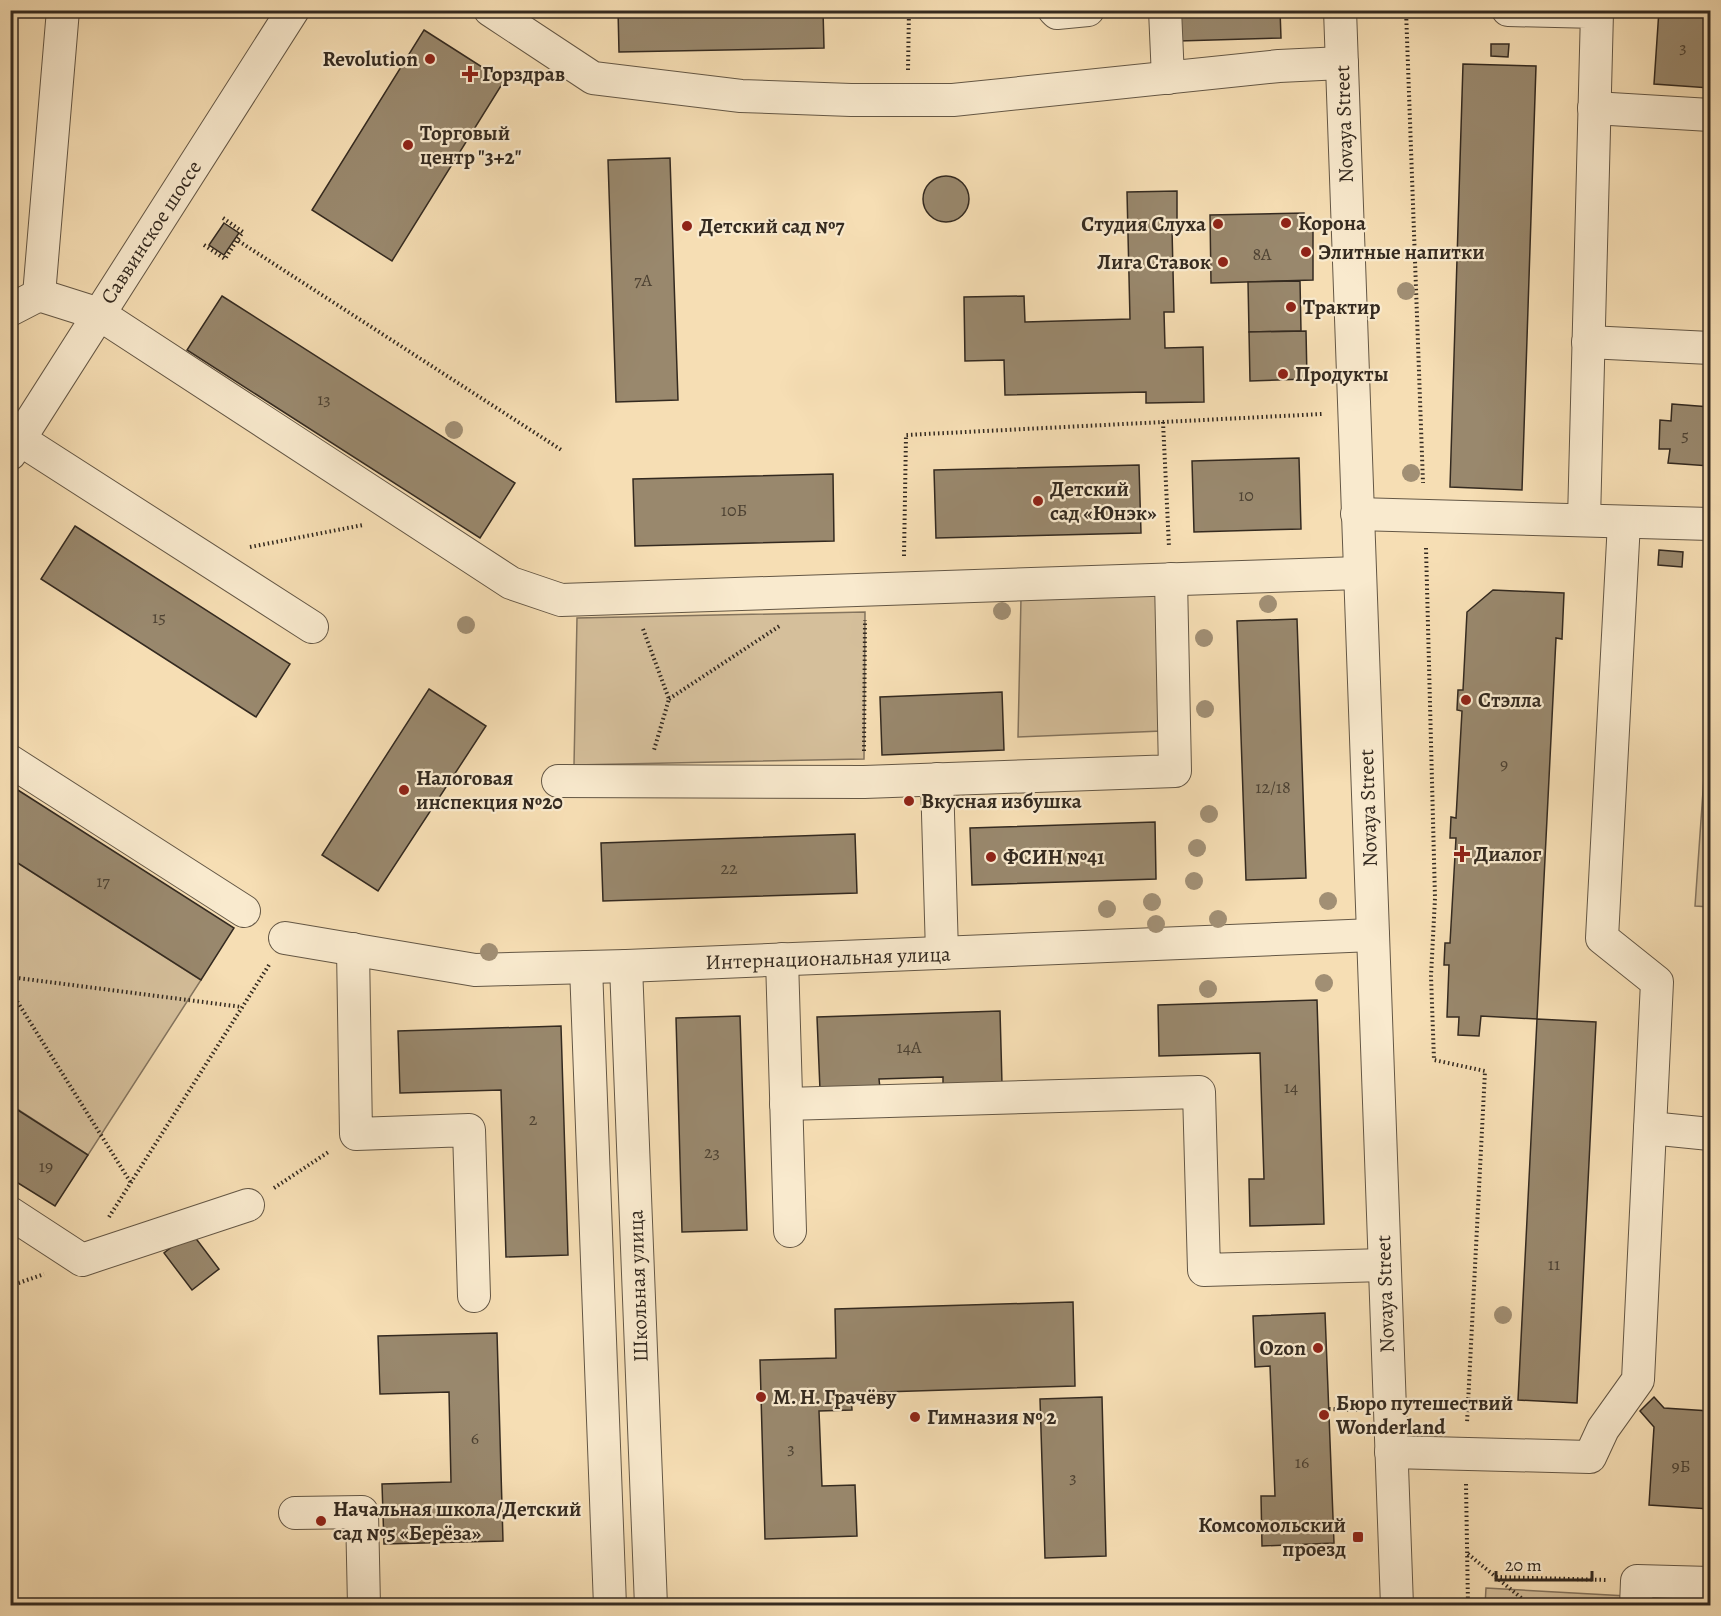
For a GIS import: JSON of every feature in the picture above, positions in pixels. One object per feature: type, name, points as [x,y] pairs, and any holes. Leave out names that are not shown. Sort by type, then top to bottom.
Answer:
[{"type":"street","points":[[39,295],[63,10]]},
{"type":"street","name":"Саввинское шоссе","points":[[15,447],[292,10]]},
{"type":"street","points":[[490,10],[593,78],[741,96],[953,100],[1279,66],[1342,63]]},
{"type":"street","points":[[1054,10],[1057,13],[1088,10]]},
{"type":"street","points":[[1165,10],[1168,78]]},
{"type":"street","name":"Novaya Street","points":[[1340,10],[1397,1605]]},
{"type":"street","points":[[1508,10],[1598,11],[1584,520]]},
{"type":"street","points":[[1594,108],[1710,115]]},
{"type":"street","points":[[10,310],[39,295],[99,314],[512,583],[561,600],[1359,573]]},
{"type":"street","points":[[1588,342],[1710,348]]},
{"type":"street","points":[[15,447],[202,557],[312,627]]},
{"type":"street","points":[[1358,514],[1710,524]]},
{"type":"street","points":[[1391,1452],[1590,1457],[1603,1429],[1638,1380],[1657,982],[1602,938],[1624,522]]},
{"type":"street","points":[[558,781],[864,782],[1175,771],[1166,579]]},
{"type":"street","points":[[10,761],[244,911]]},
{"type":"street","points":[[938,780],[942,953]]},
{"type":"street","name":"Интернациональная улица","points":[[285,938],[475,970],[626,966],[1373,935]]},
{"type":"street","points":[[353,950],[356,1134],[469,1130],[474,1296]]},
{"type":"street","points":[[782,959],[790,1231]]},
{"type":"street","name":"Школьная улица","points":[[626,966],[651,1605]]},
{"type":"street","name":"Школьная улица","points":[[586,967],[610,1605]]},
{"type":"street","points":[[786,1104],[1199,1092],[1204,1270],[1384,1265]]},
{"type":"street","points":[[1650,1128],[1710,1134]]},
{"type":"street","points":[[10,1213],[82,1260],[248,1205]]},
{"type":"street","points":[[295,1513],[362,1512],[364,1605]]},
{"type":"street","points":[[1637,1593],[1710,1583]]},
{"type":"path","points":[[908,100],[909,10]]},
{"type":"path","points":[[1406,10],[1425,516],[1435,898],[1431,976],[1434,1060],[1485,1071],[1466,1454],[1468,1605]]},
{"type":"path","points":[[204,246],[225,259],[243,232],[223,218]]},
{"type":"path","points":[[237,240],[563,451]]},
{"type":"path","points":[[903,588],[906,435],[1323,414]]},
{"type":"path","points":[[1162,422],[1169,550],[1166,579]]},
{"type":"path","points":[[202,557],[408,516]]},
{"type":"path","points":[[864,782],[866,590]]},
{"type":"path","points":[[631,598],[669,699],[645,780]]},
{"type":"path","points":[[669,699],[786,622]]},
{"type":"path","points":[[82,1260],[285,938]]},
{"type":"path","points":[[10,977],[242,1007]]},
{"type":"path","points":[[10,990],[131,1183]]},
{"type":"path","points":[[248,1205],[356,1134]]},
{"type":"path","points":[[1329,1409],[1362,1410]]},
{"type":"path","points":[[1467,1553],[1531,1605]]},
{"type":"path","points":[[1496,1577],[1637,1593]]},
{"type":"shaded area","points":[[1156,591],[1162,731],[1018,737],[1021,598]]},
{"type":"shaded area","points":[[865,612],[864,759],[574,765],[577,618]]},
{"type":"shaded area","points":[[1704,777],[1710,778],[1710,907],[1695,906]]},
{"type":"shaded area","points":[[10,858],[201,980],[88,1155],[11,1105]]},
{"type":"shaded area","points":[[1486,1588],[1627,1596],[1627,1605],[1485,1606]]},
{"type":"building","points":[[618,10],[823,10],[824,48],[619,52]]},
{"type":"building","points":[[1178,10],[1280,10],[1281,38],[1179,41]]},
{"type":"building","points":[[1659,10],[1710,10],[1710,88],[1654,84]]},
{"type":"building","name":"Торговый центр \"3+2\"","points":[[424,30],[504,81],[392,261],[312,210]]},
{"type":"building","points":[[1491,44],[1509,44],[1508,57],[1491,56]]},
{"type":"building","points":[[1463,64],[1536,66],[1522,490],[1450,487]]},
{"type":"building","points":[[670,158],[678,400],[616,402],[608,160]]},
{"type":"building","points":[[951,176],[963,182],[968,190],[968,208],[963,216],[955,221],[941,222],[933,219],[926,212],[923,194],[926,186],[933,179]]},
{"type":"building","points":[[1177,191],[1177,229],[1172,229],[1174,312],[1164,312],[1165,348],[1203,347],[1204,402],[1146,403],[1146,392],[1005,395],[1004,360],[965,361],[964,297],[1024,296],[1025,322],[1130,319],[1127,192]]},
{"type":"building","points":[[1304,213],[1304,228],[1313,228],[1313,280],[1211,283],[1210,215]]},
{"type":"building","points":[[224,223],[239,233],[224,255],[209,245]]},
{"type":"building","points":[[1300,281],[1301,331],[1249,332],[1248,282]]},
{"type":"building","points":[[222,296],[515,483],[480,538],[187,350]]},
{"type":"building","points":[[1306,331],[1307,379],[1250,381],[1249,332]]},
{"type":"building","points":[[1672,404],[1710,407],[1710,466],[1668,463],[1670,449],[1659,449],[1660,420],[1671,421]]},
{"type":"building","points":[[1299,458],[1301,529],[1194,532],[1192,461]]},
{"type":"building","name":"Детский сад «Юнэк»","points":[[1139,465],[1141,533],[936,538],[934,470]]},
{"type":"building","points":[[833,474],[834,541],[635,546],[633,479]]},
{"type":"building","points":[[75,526],[290,664],[256,717],[41,579]]},
{"type":"building","points":[[1659,550],[1683,552],[1682,567],[1658,565]]},
{"type":"building","points":[[1493,590],[1564,593],[1562,639],[1556,638],[1537,1019],[1481,1016],[1479,1036],[1458,1035],[1459,1017],[1447,1017],[1449,965],[1444,965],[1445,943],[1450,943],[1456,838],[1450,838],[1451,817],[1456,818],[1462,711],[1457,710],[1458,690],[1463,690],[1467,612]]},
{"type":"building","points":[[1297,619],[1306,878],[1246,880],[1237,621]]},
{"type":"building","name":"Налоговая инспекция №20","points":[[429,689],[486,726],[378,891],[322,855]]},
{"type":"building","points":[[1002,692],[1004,750],[882,755],[880,697]]},
{"type":"building","points":[[10,785],[234,928],[201,980],[10,858]]},
{"type":"building","points":[[1155,822],[1156,879],[972,885],[970,828]]},
{"type":"building","points":[[855,834],[857,893],[603,901],[601,843]]},
{"type":"building","points":[[1317,1000],[1324,1224],[1250,1226],[1249,1179],[1264,1179],[1260,1053],[1159,1056],[1158,1005]]},
{"type":"building","points":[[1000,1011],[1002,1084],[943,1086],[943,1077],[879,1079],[880,1088],[820,1090],[817,1017]]},
{"type":"building","points":[[740,1016],[747,1230],[682,1232],[676,1018]]},
{"type":"building","points":[[1537,1019],[1596,1022],[1577,1403],[1518,1400]]},
{"type":"building","points":[[561,1026],[568,1255],[506,1257],[501,1090],[400,1093],[398,1031]]},
{"type":"building","points":[[10,1105],[88,1155],[55,1206],[10,1178]]},
{"type":"building","points":[[191,1232],[219,1269],[192,1290],[164,1253]]},
{"type":"building","points":[[1073,1302],[1075,1386],[851,1393],[852,1410],[819,1411],[822,1486],[855,1485],[857,1536],[765,1539],[760,1360],[836,1358],[835,1309]]},
{"type":"building","points":[[1325,1313],[1334,1543],[1262,1546],[1261,1496],[1275,1496],[1270,1366],[1255,1367],[1253,1316]]},
{"type":"building","points":[[497,1333],[503,1541],[384,1544],[382,1484],[451,1482],[449,1392],[380,1394],[378,1336]]},
{"type":"building","points":[[1102,1397],[1106,1556],[1045,1558],[1040,1399]]},
{"type":"building","points":[[1654,1397],[1664,1408],[1710,1411],[1710,1509],[1649,1505],[1654,1427],[1640,1411]]},
{"type":"place","name":"Revolution","points":[[430,59]]},
{"type":"place","name":"Горздрав","points":[[470,74]]},
{"type":"place","name":"Торговый центр \"3+2\"","points":[[408,145]]},
{"type":"place","name":"Корона","points":[[1286,223]]},
{"type":"place","name":"Студия Слуха","points":[[1218,224]]},
{"type":"place","name":"Детский сад №7","points":[[687,226]]},
{"type":"place","name":"Элитные напитки","points":[[1306,252]]},
{"type":"place","name":"Лига Ставок","points":[[1223,262]]},
{"type":"place","name":"Трактир","points":[[1291,307]]},
{"type":"place","name":"Продукты","points":[[1283,374]]},
{"type":"place","name":"Детский сад «Юнэк»","points":[[1038,501]]},
{"type":"place","name":"Стэлла","points":[[1466,700]]},
{"type":"place","name":"Налоговая инспекция №20","points":[[404,790]]},
{"type":"place","name":"Вкусная избушка","points":[[909,801]]},
{"type":"place","name":"Диалог","points":[[1462,854]]},
{"type":"place","name":"ФСИН №41","points":[[991,857]]},
{"type":"place","name":"Ozon","points":[[1318,1348]]},
{"type":"place","name":"М. Н. Грачёву","points":[[761,1397]]},
{"type":"place","name":"Бюро путешествий Wonderland","points":[[1324,1415]]},
{"type":"place","name":"Гимназия № 2","points":[[915,1417]]},
{"type":"place","name":"Начальная школа/Детский сад №5 «Берёза»","points":[[321,1521]]},
{"type":"place","name":"Комсомольский проезд","points":[[1358,1537]]}]
